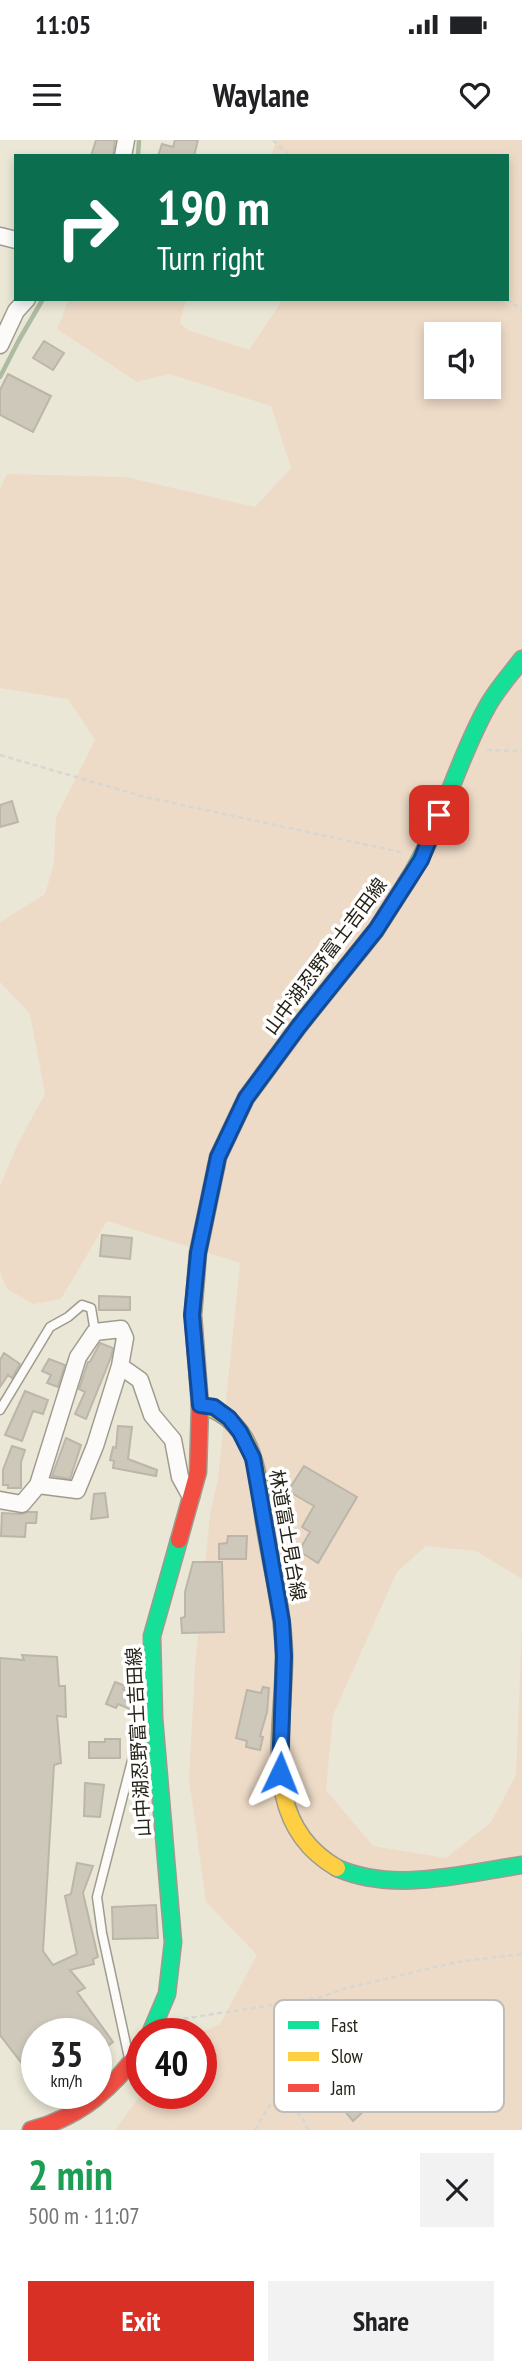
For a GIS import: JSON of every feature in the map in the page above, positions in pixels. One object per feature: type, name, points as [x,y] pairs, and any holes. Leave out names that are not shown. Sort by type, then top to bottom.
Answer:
[{"type":"main road","name":"山中湖忍野富士吉田線","points":[[157,2018],[167,1994],[173,1942],[153,1688],[152,1636],[198,1472],[200,1405],[192,1315],[198,1253],[218,1157],[246,1098],[299,1026],[376,930],[421,860],[467,748],[488,705],[522,659]]},
{"type":"main road","name":"林道富士見台線","points":[[200,1405],[214,1407],[229,1418],[240,1432],[253,1458],[282,1622],[284,1656],[280,1773],[282,1793],[293,1827],[318,1856],[340,1870],[388,1880],[456,1876],[522,1865]]},
{"type":"main road","points":[[31,2130],[76,2112],[105,2092],[126,2069]]},
{"type":"street","points":[[0,345],[16,312],[25,301]]},
{"type":"street","points":[[0,1500],[22,1504],[38,1485],[78,1357],[95,1332],[121,1329],[125,1338],[120,1367],[95,1446],[77,1490],[38,1485]]},
{"type":"street","points":[[120,1367],[140,1380],[152,1415],[173,1440],[180,1477],[191,1497]]},
{"type":"lane","points":[[0,1410],[50,1327],[82,1305],[91,1308],[95,1332]]},
{"type":"lane","points":[[126,2041],[102,1933],[97,1897],[142,1715],[153,1688]]},
{"type":"path","points":[[273,140],[288,154]]},
{"type":"path","points":[[467,748],[522,751]]},
{"type":"path","points":[[0,755],[145,797],[407,853],[421,860]]},
{"type":"path","points":[[304,2000],[457,1962],[522,1954]]},
{"type":"path","points":[[182,2018],[274,2004]]},
{"type":"path","points":[[255,2130],[274,2102]]},
{"type":"path","points":[[298,2112],[308,2130]]},
{"type":"shaded area","points":[[277,140],[522,140],[522,1579],[476,1551],[426,1546],[397,1572],[333,1715],[326,1790],[373,1846],[446,1858],[491,1822],[516,1775],[522,1626],[522,2130],[115,2130],[130,2109],[217,2109],[217,2025],[257,1955],[206,1902],[189,1779],[195,1667],[210,1514],[218,1479],[240,1263],[107,1221],[61,1299],[33,1304],[7,1289],[0,1272],[0,1186],[18,1143],[45,1094],[30,1014],[0,982],[0,922],[45,894],[54,863],[56,817],[95,740],[68,699],[0,688],[0,489],[7,474],[126,477],[255,507],[291,468],[271,406],[169,374],[137,382],[57,329],[68,301],[186,301],[180,323],[188,330],[249,350],[280,301],[509,301],[509,154],[272,154]]},
{"type":"building","points":[[96,140],[115,140],[113,154],[92,154]]},
{"type":"building","points":[[175,140],[198,140],[194,154],[159,154],[162,144],[173,147]]},
{"type":"building","points":[[44,341],[64,353],[53,370],[33,358]]},
{"type":"building","points":[[8,374],[51,396],[33,432],[0,415],[0,390]]},
{"type":"building","points":[[12,801],[18,822],[0,827],[0,805]]},
{"type":"building","points":[[102,1235],[132,1238],[130,1259],[100,1256]]},
{"type":"building","points":[[99,1296],[130,1297],[130,1310],[99,1310]]},
{"type":"building","points":[[100,1343],[113,1348],[86,1419],[75,1414],[85,1392],[79,1389],[88,1362]]},
{"type":"building","points":[[4,1353],[20,1364],[12,1378],[8,1375],[0,1387],[0,1360]]},
{"type":"building","points":[[49,1359],[65,1365],[58,1387],[47,1383],[51,1375],[42,1371]]},
{"type":"building","points":[[25,1391],[48,1400],[43,1414],[33,1411],[22,1441],[5,1435]]},
{"type":"building","points":[[118,1426],[132,1427],[128,1459],[157,1470],[156,1476],[113,1468],[114,1461],[110,1460],[113,1447],[116,1448]]},
{"type":"building","points":[[66,1438],[81,1445],[70,1479],[52,1476]]},
{"type":"building","points":[[12,1446],[25,1450],[21,1462],[21,1488],[8,1488],[8,1485],[3,1485],[3,1470]]},
{"type":"building","points":[[304,1466],[357,1497],[318,1563],[299,1551],[310,1532],[302,1527],[314,1506],[288,1491]]},
{"type":"building","points":[[105,1493],[108,1517],[91,1519],[94,1494]]},
{"type":"building","points":[[37,1512],[36,1523],[26,1523],[25,1537],[1,1536],[2,1513]]},
{"type":"building","points":[[228,1536],[247,1536],[246,1559],[219,1559],[219,1544],[227,1543]]},
{"type":"building","points":[[193,1562],[222,1562],[224,1632],[182,1633],[185,1592]]},
{"type":"building","points":[[22,1655],[57,1657],[59,1686],[65,1686],[66,1717],[57,1716],[61,1763],[54,1765],[43,1951],[53,1965],[77,1954],[65,1896],[71,1894],[77,1863],[93,1866],[83,1893],[98,1957],[93,1959],[94,1964],[70,1970],[85,1988],[77,1992],[96,2018],[21,2018],[21,2062],[0,2035],[0,1658],[24,1660]]},
{"type":"building","points":[[115,1682],[125,1686],[123,1689],[138,1695],[132,1710],[118,1704],[116,1708],[106,1704]]},
{"type":"building","points":[[263,1687],[269,1688],[260,1750],[246,1747],[247,1741],[236,1738],[247,1690],[261,1693]]},
{"type":"building","points":[[105,1739],[120,1739],[120,1758],[89,1758],[89,1742],[105,1742]]},
{"type":"building","points":[[85,1783],[104,1785],[100,1817],[84,1816]]},
{"type":"building","points":[[156,1905],[158,1938],[113,1939],[112,1907]]},
{"type":"building","points":[[346,2112],[363,2112],[353,2121]]},
{"type":"waterway","points":[[138,154],[139,140]]},
{"type":"waterway","points":[[0,377],[42,301]]},
{"type":"traffic: fast","points":[[406,883],[429,841],[487,707],[522,659]]},
{"type":"traffic: fast","points":[[157,2018],[167,1994],[173,1942],[154,1718],[152,1636],[179,1540]]},
{"type":"traffic: fast","points":[[337,1868],[359,1875],[405,1880],[522,1865]]},
{"type":"traffic: slow","points":[[216,1167],[218,1157],[246,1098],[299,1026],[376,930],[406,883]]},
{"type":"traffic: slow","points":[[200,1405],[220,1413],[237,1427],[254,1460],[283,1638],[280,1743],[285,1800],[295,1825],[312,1848],[337,1868]]},
{"type":"traffic: jam","points":[[179,1540],[198,1472],[200,1405],[193,1315],[198,1253],[216,1167]]},
{"type":"traffic: jam","points":[[31,2130],[80,2109],[107,2088],[126,2068]]},
{"type":"route","points":[[280,1773],[284,1656],[282,1622],[253,1458],[240,1432],[229,1418],[214,1407],[200,1405],[192,1315],[198,1253],[218,1157],[246,1098],[299,1026],[376,930],[421,860],[439,815]]}]
